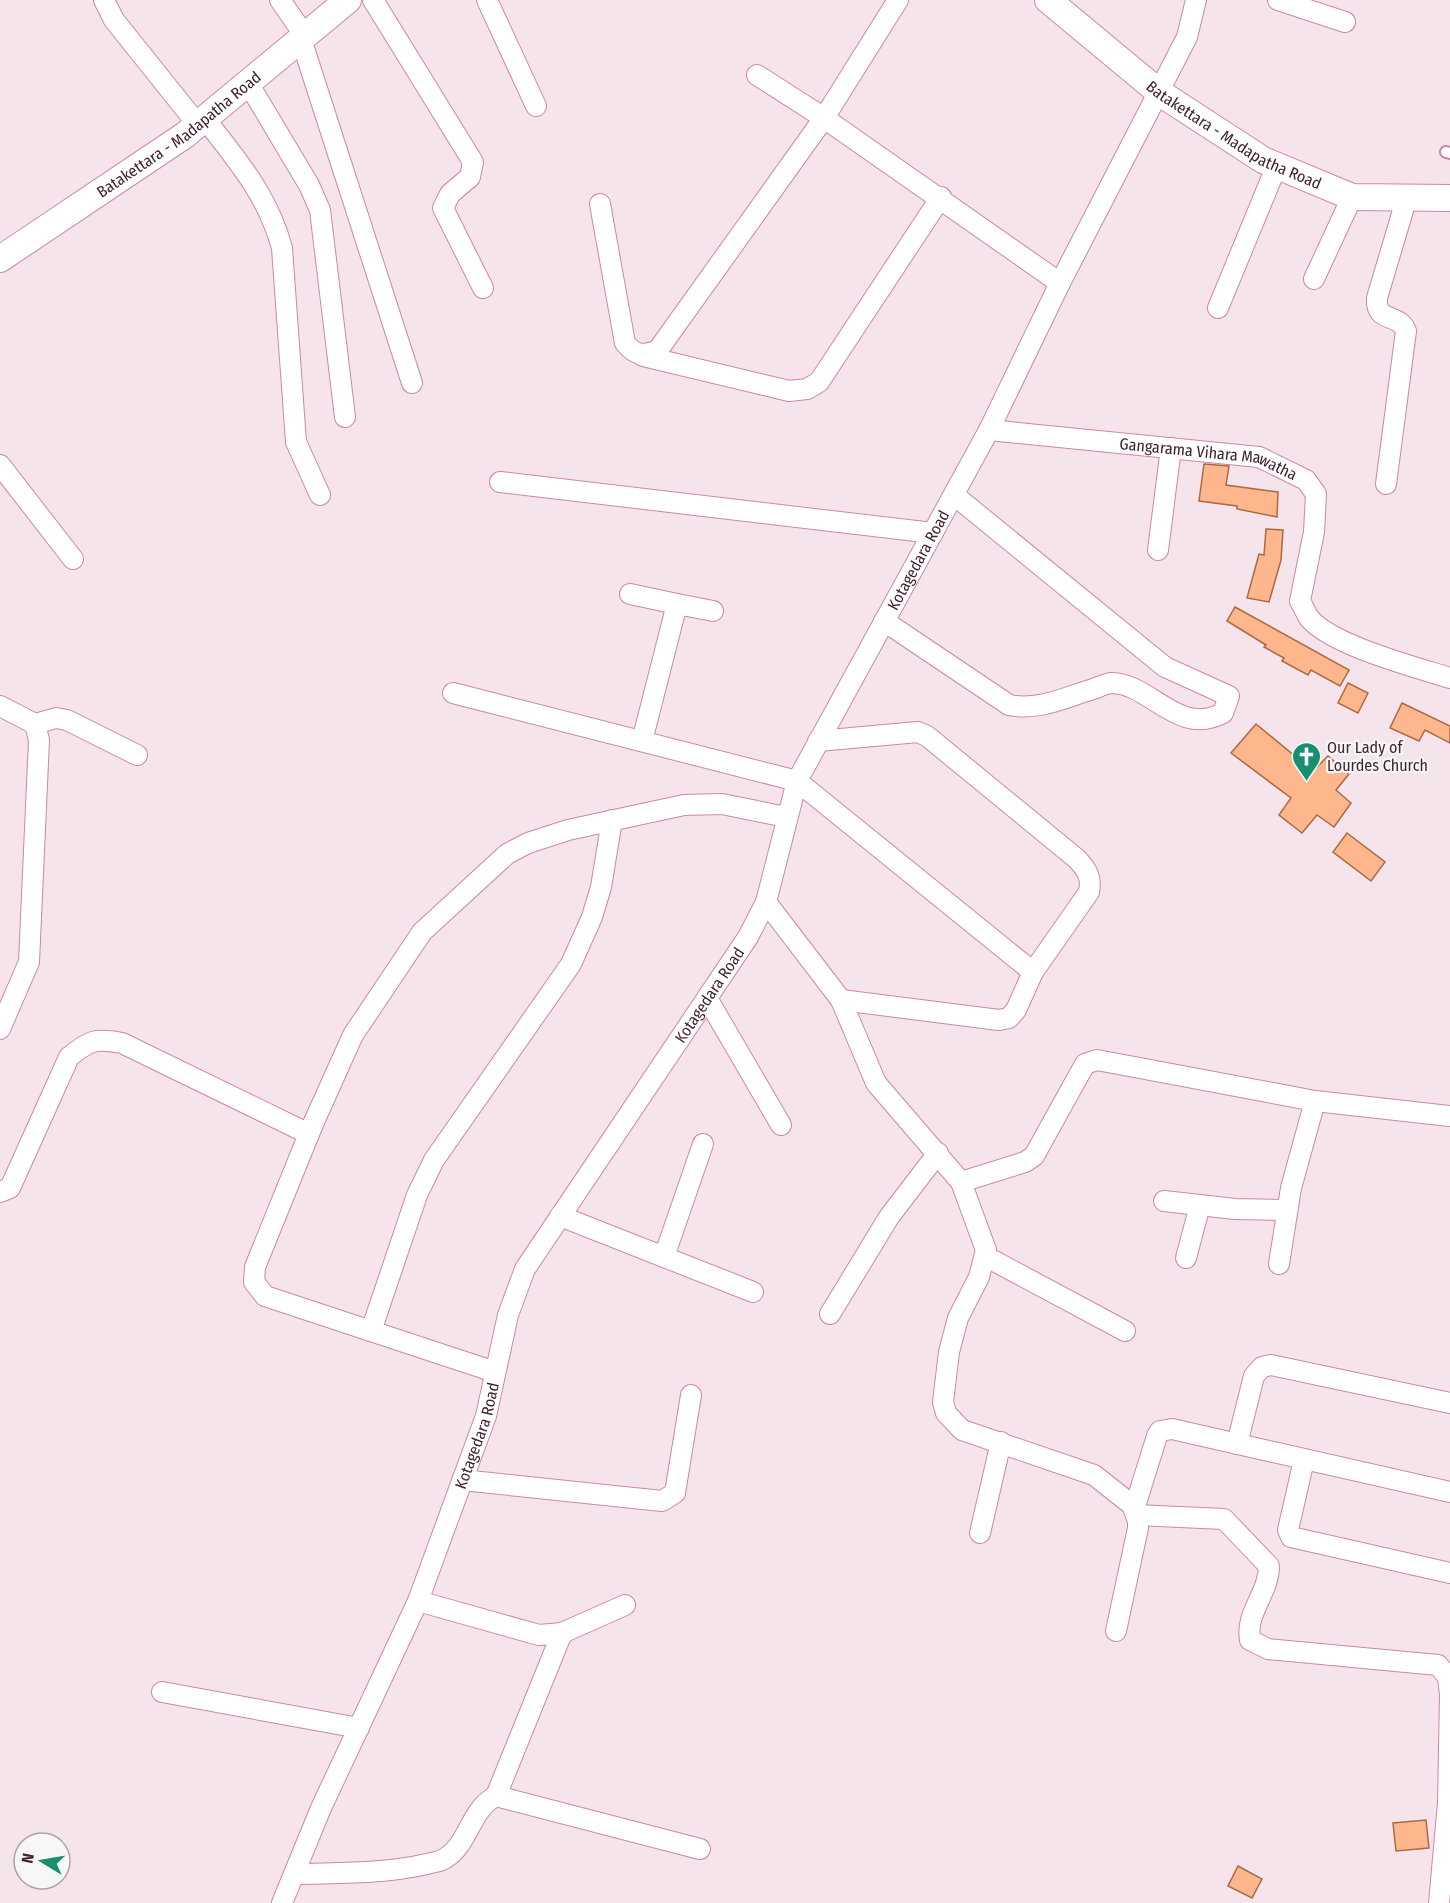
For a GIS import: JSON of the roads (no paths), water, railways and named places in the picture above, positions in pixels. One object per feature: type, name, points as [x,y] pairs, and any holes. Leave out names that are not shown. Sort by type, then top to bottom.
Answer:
[{"type":"street","points":[[104,0],[114,20],[258,188],[276,225],[282,248],[296,442],[320,495]]},
{"type":"street","points":[[280,0],[303,38],[412,383]]},
{"type":"street","name":"Batakettara - Madapatha Road","points":[[0,259],[201,122],[348,0]]},
{"type":"street","points":[[373,0],[472,162],[470,177],[450,194],[443,208],[483,288]]},
{"type":"street","points":[[487,0],[536,106]]},
{"type":"street","name":"Batakettara - Madapatha Road","points":[[1048,0],[1160,93],[1263,160],[1352,197],[1450,198]]},
{"type":"street","name":"Kotagedara Road","points":[[282,1903],[321,1808],[418,1601],[486,1416],[508,1315],[525,1269],[748,937],[766,902],[796,781],[989,430],[1060,283],[1187,38],[1196,0]]},
{"type":"street","points":[[1278,0],[1345,22]]},
{"type":"street","points":[[643,356],[658,350],[824,118],[891,2]]},
{"type":"street","points":[[757,75],[941,197],[1060,283]]},
{"type":"street","points":[[248,83],[309,185],[320,210],[345,417]]},
{"type":"street","points":[[1218,308],[1277,165]]},
{"type":"street","points":[[600,204],[626,343],[633,352],[789,391],[807,389],[819,382],[941,197]]},
{"type":"street","points":[[1314,279],[1352,197]]},
{"type":"street","points":[[1386,484],[1406,331],[1398,321],[1381,314],[1377,308],[1377,298],[1407,197]]},
{"type":"street","name":"Gangarama Vihara Mawatha","points":[[989,430],[1259,457],[1306,480],[1316,494],[1314,532],[1300,601],[1309,618],[1327,632],[1400,663],[1450,678]]},
{"type":"street","points":[[1158,550],[1171,448]]},
{"type":"street","points":[[0,465],[73,559]]},
{"type":"street","points":[[500,482],[933,533]]},
{"type":"street","points":[[884,621],[1009,705],[1032,707],[1112,683],[1127,686],[1196,721],[1209,720],[1223,713],[1229,696],[1165,667],[954,495]]},
{"type":"street","points":[[630,594],[713,611]]},
{"type":"street","points":[[642,741],[677,604]]},
{"type":"street","points":[[453,693],[796,781],[1033,972]]},
{"type":"street","points":[[0,706],[36,724],[56,718],[67,720],[137,754]]},
{"type":"street","points":[[0,1029],[29,962],[39,740],[36,724]]},
{"type":"street","points":[[818,741],[918,732],[927,736],[1088,871],[1091,883],[1089,892],[1033,972],[1016,1010],[1009,1018],[999,1020],[841,1000]]},
{"type":"street","points":[[495,1372],[266,1296],[254,1282],[255,1267],[309,1134],[353,1035],[422,932],[507,854],[528,843],[612,820],[702,804],[722,804],[786,817]]},
{"type":"street","points":[[371,1331],[417,1195],[434,1160],[571,964],[592,917],[601,887],[612,820]]},
{"type":"street","points":[[766,902],[841,1000],[876,1083],[961,1182],[986,1250],[979,1277],[958,1318],[949,1352],[943,1402],[946,1413],[962,1430],[1094,1475],[1134,1510],[1224,1519],[1269,1566],[1267,1584],[1250,1618],[1248,1631],[1250,1640],[1257,1644],[1268,1649],[1429,1662],[1438,1665],[1448,1677],[1450,1695],[1448,1803],[1439,1903]]},
{"type":"street","points":[[707,998],[781,1125]]},
{"type":"street","points":[[0,1192],[10,1188],[69,1057],[87,1042],[100,1039],[122,1043],[309,1134]]},
{"type":"street","points":[[961,1182],[1025,1162],[1034,1156],[1085,1064],[1097,1060],[1315,1101],[1450,1116]]},
{"type":"street","points":[[1279,1264],[1287,1210],[1315,1101]]},
{"type":"street","points":[[664,1257],[703,1144]]},
{"type":"street","points":[[830,1314],[889,1217],[938,1153]]},
{"type":"street","points":[[1164,1201],[1287,1210]]},
{"type":"street","points":[[1186,1258],[1200,1205]]},
{"type":"street","points":[[560,1216],[753,1292]]},
{"type":"street","points":[[985,1256],[1125,1330]]},
{"type":"street","points":[[1237,1444],[1254,1376],[1262,1367],[1271,1365],[1450,1403]]},
{"type":"street","points":[[462,1480],[662,1501],[675,1493],[691,1395]]},
{"type":"street","points":[[1116,1631],[1138,1528],[1134,1510],[1160,1431],[1172,1428],[1304,1461],[1450,1492]]},
{"type":"street","points":[[980,1533],[1000,1442]]},
{"type":"street","points":[[1304,1461],[1288,1530],[1291,1538],[1450,1573]]},
{"type":"street","points":[[418,1601],[539,1635],[562,1633],[625,1605]]},
{"type":"street","points":[[496,1796],[562,1633]]},
{"type":"street","points":[[162,1692],[359,1728]]},
{"type":"street","points":[[294,1874],[389,1872],[444,1859],[457,1846],[487,1800],[496,1796],[700,1849]]},
{"type":"place","name":"Our Lady of Lourdes Church","points":[[1306,782]]}]
